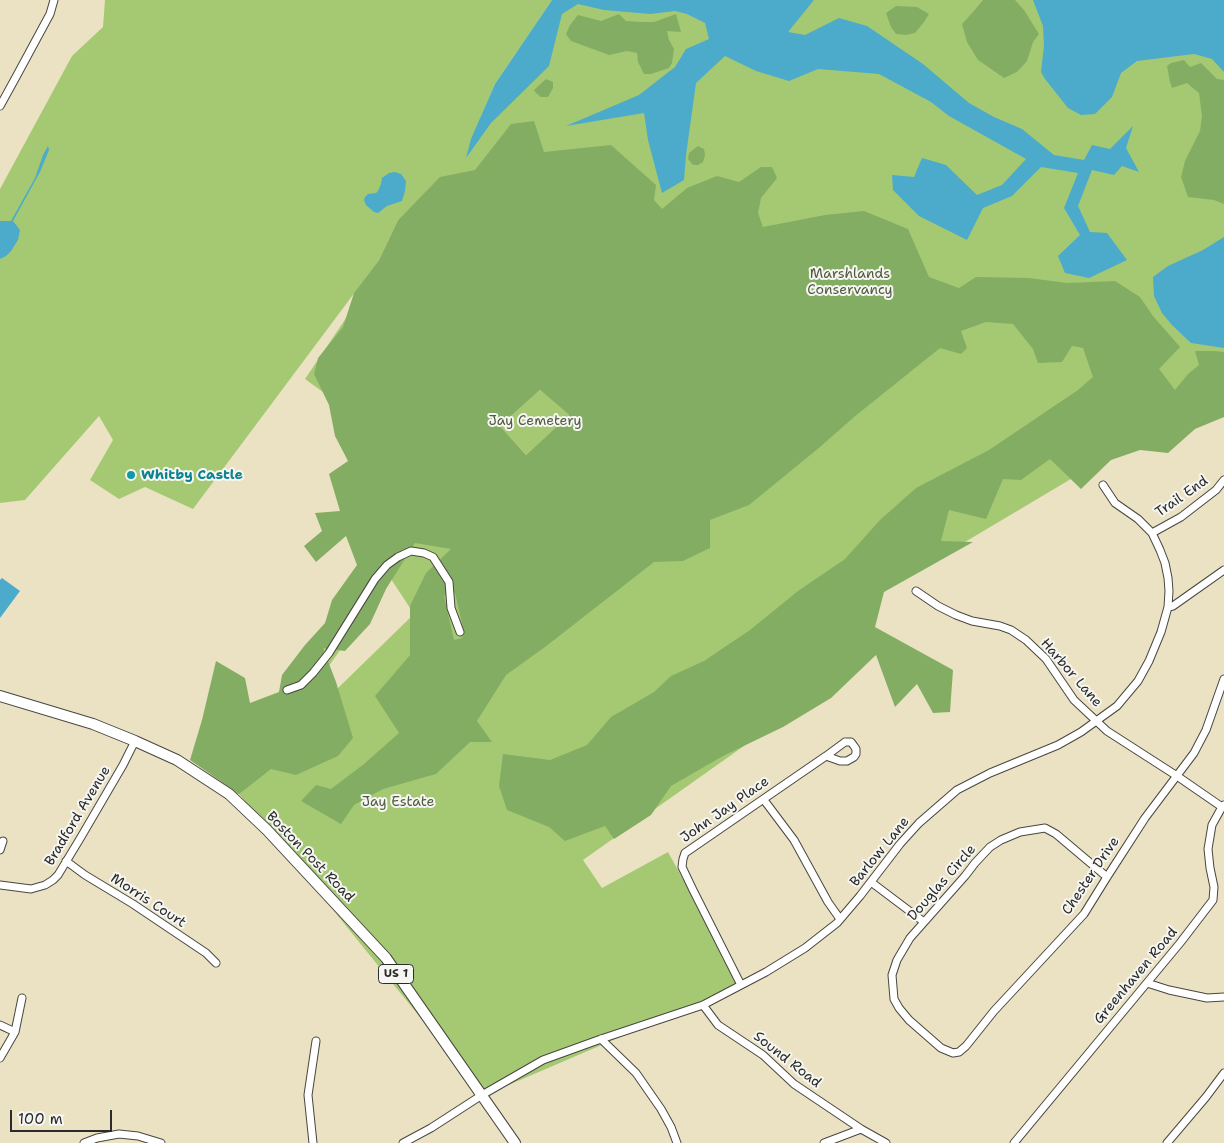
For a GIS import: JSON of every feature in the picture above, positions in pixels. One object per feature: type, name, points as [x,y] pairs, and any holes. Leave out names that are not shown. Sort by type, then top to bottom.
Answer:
[{"type":"main road","name":"Boston Post Road","points":[[0,696],[93,724],[135,741],[193,769],[229,794],[267,830],[386,958],[515,1143]]},
{"type":"street","points":[[0,106],[50,14],[54,0]]},
{"type":"street","name":"Trail End","points":[[1152,533],[1180,517],[1216,490],[1224,480]]},
{"type":"street","name":"Barlow Lane","points":[[403,1143],[543,1060],[702,1005],[766,972],[805,948],[840,919],[906,837],[957,790],[990,773],[1058,745],[1081,732],[1118,706],[1138,682],[1161,632],[1168,607],[1168,578],[1165,564],[1152,533],[1138,519],[1115,503],[1103,485]]},
{"type":"street","points":[[287,690],[301,685],[329,653],[375,579],[398,557],[411,551],[433,557],[449,582],[451,608],[460,632]]},
{"type":"street","points":[[1168,607],[1173,606],[1224,570]]},
{"type":"street","name":"Harbor Lane","points":[[916,591],[938,606],[956,615],[972,621],[1000,626],[1011,630],[1026,640],[1046,659],[1074,700],[1107,730],[1223,806]]},
{"type":"street","name":"Chester Drive","points":[[942,1048],[953,1053],[959,1052],[966,1046],[994,1011],[1084,914],[1145,818],[1194,753],[1206,730],[1224,680]]},
{"type":"street","name":"Bradford Avenue","points":[[0,885],[31,889],[46,885],[58,875],[123,765],[135,741]]},
{"type":"street","name":"John Jay Place","points":[[741,986],[692,890],[682,867],[683,859],[686,852],[826,756]]},
{"type":"street","points":[[764,800],[794,840],[828,902],[840,919]]},
{"type":"street","name":"Greenhaven Road","points":[[1014,1143],[1180,943],[1213,900],[1214,887],[1208,849],[1212,825],[1223,806]]},
{"type":"street","name":"Douglas Circle","points":[[942,1048],[909,1020],[899,1008],[894,999],[892,975],[897,960],[910,938],[990,847],[1020,832],[1045,828],[1056,834],[1107,877]]},
{"type":"street","points":[[0,850],[3,841]]},
{"type":"street","name":"Morris Court","points":[[66,861],[206,953],[216,963]]},
{"type":"street","points":[[871,882],[924,922]]},
{"type":"street","points":[[1146,982],[1169,990],[1207,998],[1224,997]]},
{"type":"street","points":[[0,1058],[15,1032],[22,998]]},
{"type":"street","name":"Sound Road","points":[[702,1005],[718,1025],[763,1055],[794,1084],[861,1129],[886,1143]]},
{"type":"street","points":[[0,1025],[15,1032]]},
{"type":"street","points":[[601,1039],[636,1073],[661,1109],[677,1143]]},
{"type":"street","points":[[313,1143],[308,1095],[316,1041]]},
{"type":"street","points":[[1167,1143],[1224,1073]]},
{"type":"street","points":[[824,1143],[861,1129]]},
{"type":"street","points":[[84,1143],[97,1138],[119,1134],[138,1136],[161,1143]]},
{"type":"green space","name":"Marshlands Conservancy","points":[[105,0],[552,0],[495,84],[480,119],[561,0],[1158,0],[1224,23],[1224,388],[864,602],[813,697],[583,860],[602,888],[668,852],[741,985],[476,1099],[482,1095],[471,1080],[239,794],[229,794],[233,789],[222,779],[481,417],[482,526],[602,417],[542,349],[431,470],[305,379],[441,177],[398,220],[379,260],[193,509],[145,487],[119,499],[90,480],[113,440],[99,416],[25,500],[0,503],[0,189],[72,56],[103,27]],"holes":[[[391,579],[414,614],[259,765],[258,765]]]},
{"type":"green space","points":[[983,0],[1015,0],[1024,10],[1039,34],[1033,42],[1027,61],[1017,72],[1004,78],[978,60],[967,42],[962,24]]},
{"type":"green space","points":[[896,6],[917,7],[929,14],[915,33],[906,35],[896,34],[891,27],[886,13]]},
{"type":"green space","points":[[619,14],[626,21],[654,22],[676,14],[681,32],[667,31],[674,49],[672,63],[669,68],[651,74],[644,74],[638,62],[637,53],[627,51],[609,55],[571,41],[566,34],[578,15],[601,21]]},
{"type":"green space","points":[[1184,60],[1190,67],[1201,63],[1217,79],[1224,80],[1224,204],[1214,200],[1188,197],[1181,177],[1185,161],[1200,131],[1202,116],[1199,93],[1187,83],[1172,88],[1170,82],[1167,66]]},
{"type":"green space","points":[[546,79],[553,82],[553,88],[548,97],[541,97],[534,90]]},
{"type":"green space","points":[[534,121],[544,152],[611,145],[656,185],[654,200],[662,209],[687,188],[717,176],[739,182],[761,167],[772,167],[777,178],[761,198],[758,213],[763,227],[825,215],[864,211],[908,229],[929,277],[959,288],[976,277],[1029,278],[1067,283],[1115,281],[1140,297],[1153,316],[1180,347],[1159,369],[1175,390],[1188,374],[1199,365],[1195,351],[1224,352],[1224,417],[1195,429],[1168,453],[1140,450],[1111,460],[1081,489],[1050,459],[1021,480],[1003,479],[986,519],[949,510],[941,541],[973,542],[884,592],[875,627],[953,670],[950,712],[933,713],[917,684],[895,707],[876,655],[831,698],[783,727],[723,756],[671,786],[651,815],[614,839],[605,826],[565,841],[549,827],[507,810],[499,786],[503,754],[550,760],[587,745],[611,717],[654,692],[671,676],[704,661],[750,630],[798,591],[845,559],[880,520],[916,488],[989,450],[1078,390],[1093,377],[1083,348],[1072,346],[1062,362],[1038,363],[1033,349],[1013,324],[986,322],[961,331],[967,348],[961,354],[940,348],[749,505],[710,520],[710,548],[683,561],[654,562],[506,675],[477,721],[492,742],[470,742],[436,774],[383,789],[354,805],[341,824],[301,801],[316,785],[331,789],[364,764],[399,733],[375,696],[410,655],[410,606],[426,573],[451,549],[415,543],[386,589],[370,624],[345,651],[323,648],[336,682],[353,738],[338,756],[296,775],[271,769],[239,794],[190,760],[216,661],[245,678],[250,703],[279,692],[282,675],[325,623],[332,600],[357,565],[346,536],[316,562],[304,546],[322,531],[315,513],[340,511],[329,474],[348,461],[335,436],[329,405],[314,374],[318,358],[343,327],[354,293],[379,260],[398,220],[440,177],[475,170],[511,124]],"holes":[[[540,390],[569,415],[526,455],[500,426]],[[455,593],[464,632],[462,638],[454,640],[444,596]]]},
{"type":"green space","points":[[698,146],[704,149],[705,155],[703,162],[693,165],[688,159],[689,153]]},
{"type":"green space","name":"Jay Cemetery","points":[[540,390],[569,415],[526,455],[500,426]]},
{"type":"water","points":[[552,0],[814,0],[788,32],[805,35],[839,18],[867,26],[923,64],[969,103],[994,117],[1022,129],[1054,155],[1084,160],[1092,145],[1110,149],[1133,126],[1126,148],[1139,172],[1122,166],[1114,175],[1092,170],[1078,206],[1090,232],[1107,233],[1127,260],[1089,278],[1065,273],[1058,256],[1080,235],[1064,208],[1078,173],[1041,167],[1012,196],[983,208],[967,240],[919,216],[893,190],[892,175],[914,177],[922,158],[946,165],[977,195],[1002,185],[1026,159],[949,116],[931,102],[879,74],[818,69],[789,81],[756,71],[725,56],[696,83],[684,180],[662,193],[648,140],[644,113],[566,126],[639,95],[675,67],[686,49],[709,39],[705,23],[687,14],[675,11],[650,14],[604,10],[578,4],[562,14],[549,66],[491,123],[466,158],[471,139],[495,84]]},
{"type":"water","points":[[1033,0],[1224,0],[1224,72],[1212,59],[1194,54],[1137,61],[1121,73],[1112,97],[1095,114],[1081,115],[1068,108],[1041,72],[1044,46],[1043,26]]},
{"type":"water","points":[[48,146],[49,150],[40,172],[13,221],[20,230],[18,240],[11,251],[0,259],[0,221],[11,221],[35,178]]},
{"type":"water","points":[[389,173],[401,174],[406,181],[402,201],[387,206],[378,213],[374,212],[366,205],[365,197],[368,194],[376,193],[382,178]]},
{"type":"water","points":[[1224,237],[1224,348],[1191,343],[1162,313],[1154,296],[1153,277],[1168,266],[1203,250]]},
{"type":"water","points":[[2,578],[20,591],[0,618],[0,580]]},
{"type":"place","name":"Whitby Castle","points":[[131,475]]},
{"type":"park label","name":"Jay Estate","points":[[398,802]]}]
